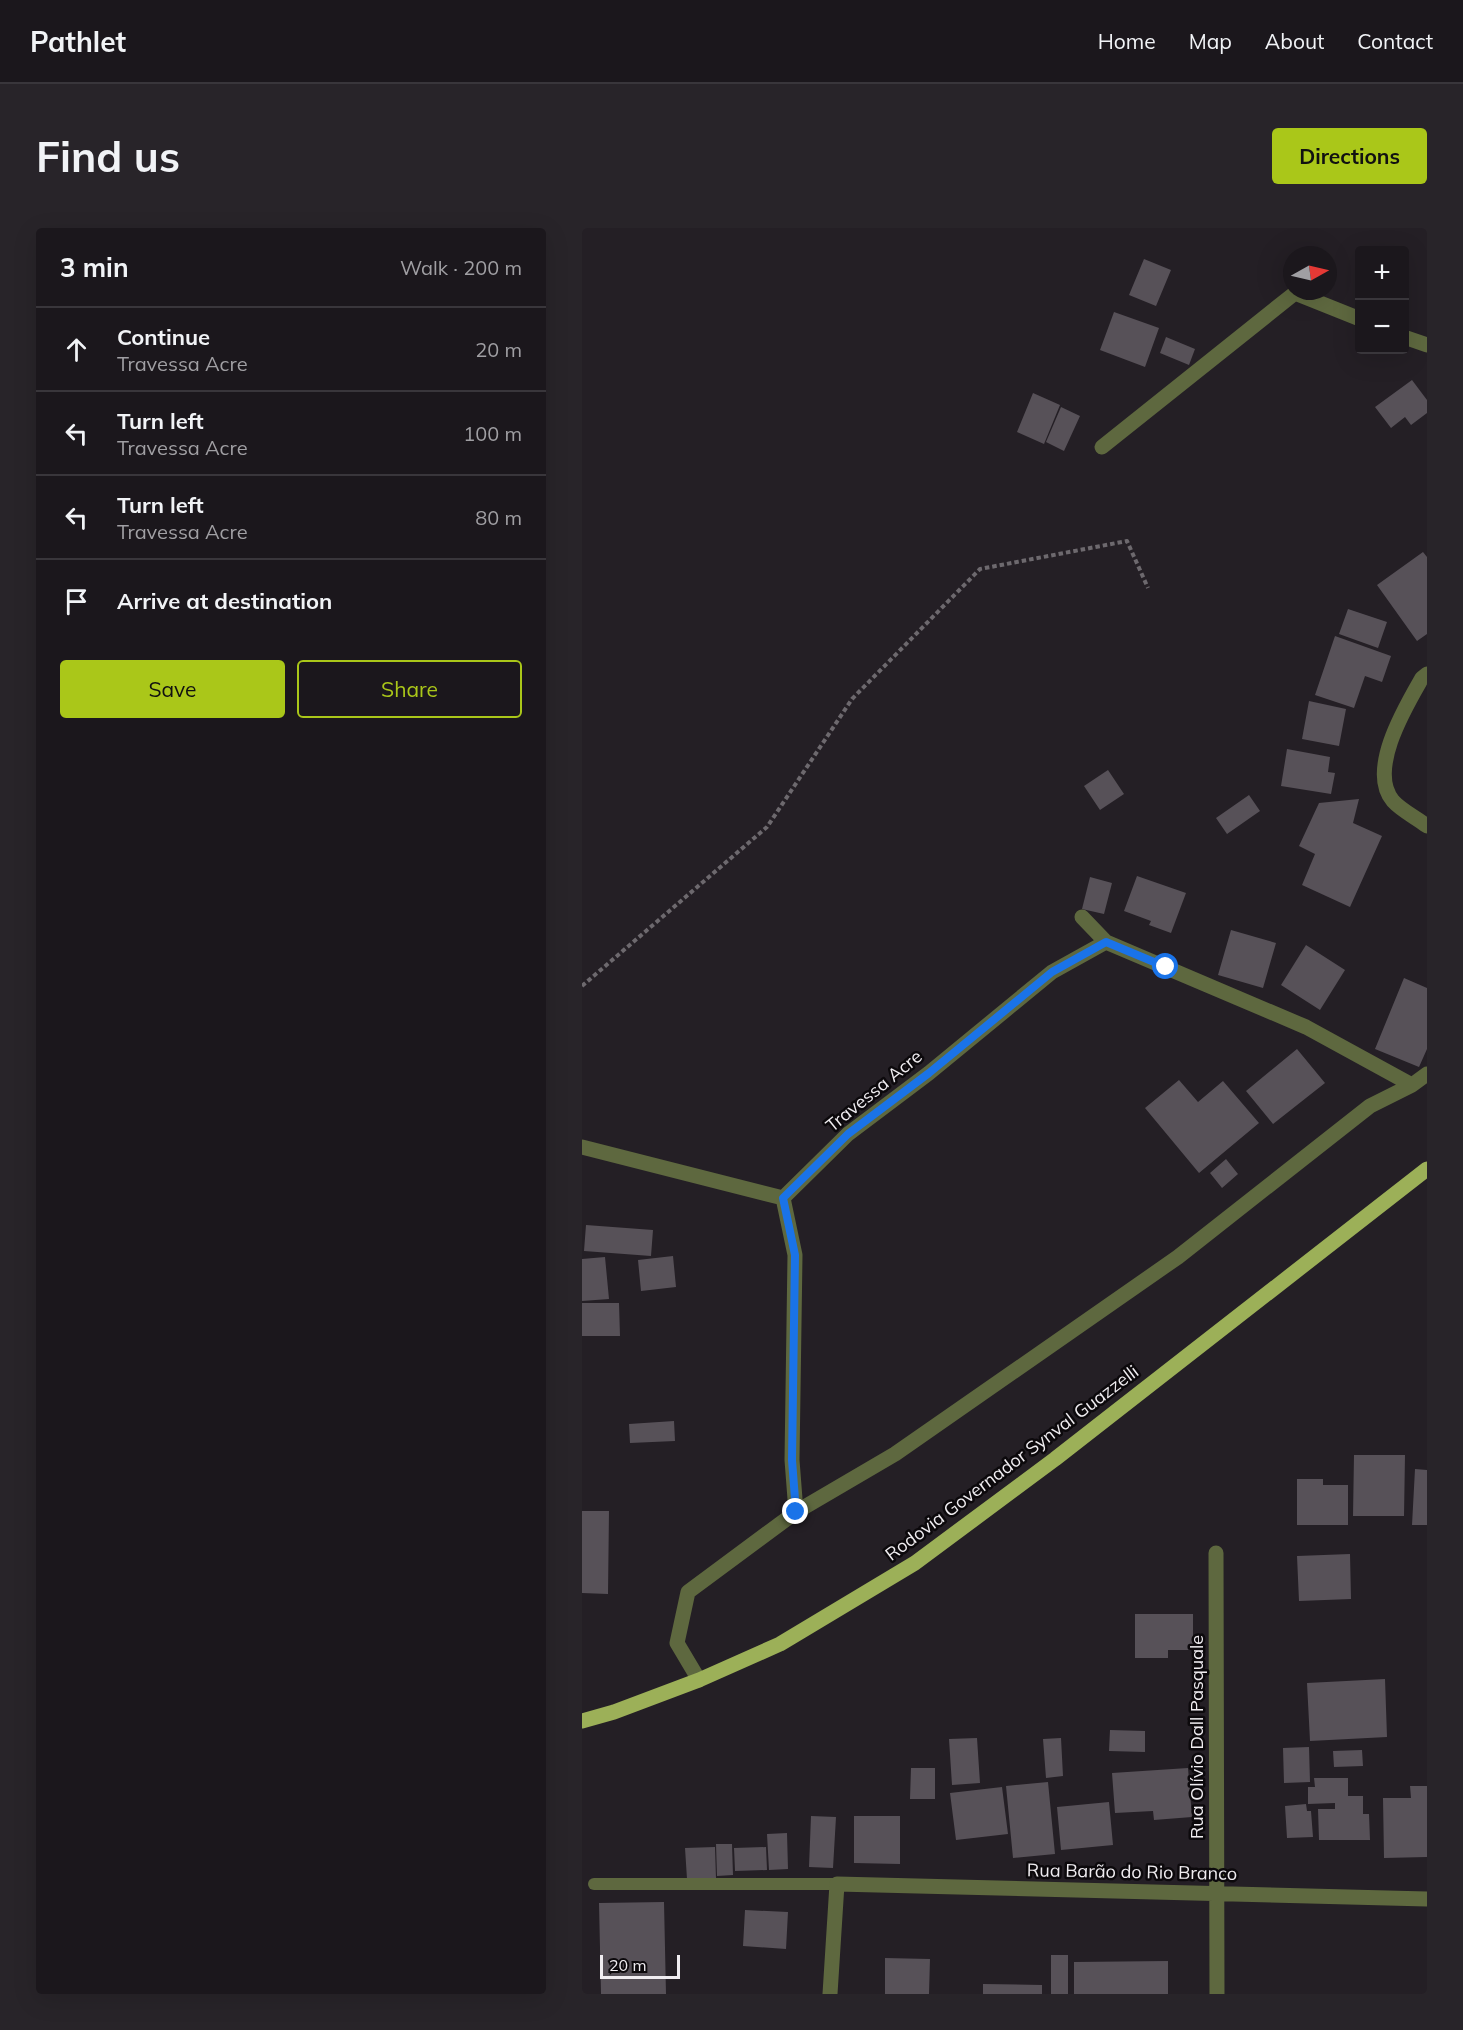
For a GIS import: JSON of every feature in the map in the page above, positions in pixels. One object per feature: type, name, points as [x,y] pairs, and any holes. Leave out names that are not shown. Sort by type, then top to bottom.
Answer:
[{"type":"main road","name":"Rodovia Governador Synval Guazzelli","points":[[582,1721],[614,1712],[699,1680],[780,1644],[915,1563],[1055,1459],[1427,1169]]},
{"type":"street","points":[[1102,447],[1295,293],[1355,317]]},
{"type":"street","points":[[1409,338],[1427,345]]},
{"type":"street","points":[[1427,674],[1422,678],[1398,720],[1385,765],[1385,787],[1394,802],[1427,826]]},
{"type":"street","points":[[1082,917],[1106,942],[1306,1027],[1412,1085]]},
{"type":"street","name":"Travessa Acre","points":[[783,1198],[848,1134],[929,1073],[1052,972],[1106,942]]},
{"type":"street","points":[[699,1680],[677,1643],[688,1592],[796,1512],[905,1447],[1178,1257],[1370,1106],[1412,1085],[1427,1074]]},
{"type":"street","points":[[582,1147],[783,1198],[795,1255],[792,1460],[796,1512]]},
{"type":"street","name":"Rua Olívio Dall Pasquale","points":[[1216,1553],[1217,1994]]},
{"type":"street","points":[[830,1994],[837,1884]]},
{"type":"street","name":"Rua Barão do Rio Branco","points":[[837,1884],[1427,1899]]},
{"type":"lane","points":[[594,1884],[837,1884]]},
{"type":"path","points":[[582,986],[767,827],[852,699],[980,569],[1127,541],[1148,588]]},
{"type":"building","points":[[1144,259],[1171,270],[1156,306],[1129,295]]},
{"type":"building","points":[[1114,312],[1159,328],[1145,367],[1100,350]]},
{"type":"building","points":[[1166,337],[1195,349],[1189,365],[1160,353]]},
{"type":"building","points":[[1412,380],[1427,400],[1427,413],[1411,425],[1405,417],[1391,428],[1375,407]]},
{"type":"building","points":[[1033,393],[1060,405],[1044,444],[1017,432]]},
{"type":"building","points":[[1061,407],[1080,416],[1064,451],[1046,442]]},
{"type":"building","points":[[1423,552],[1427,557],[1427,634],[1417,641],[1377,585]]},
{"type":"building","points":[[1348,609],[1387,622],[1378,648],[1339,634]]},
{"type":"building","points":[[1335,636],[1391,656],[1382,682],[1365,676],[1354,708],[1315,695]]},
{"type":"building","points":[[1309,701],[1346,709],[1339,746],[1302,739]]},
{"type":"building","points":[[1287,749],[1330,757],[1328,772],[1335,773],[1331,794],[1281,786]]},
{"type":"building","points":[[1108,770],[1124,794],[1100,810],[1084,786]]},
{"type":"building","points":[[1249,795],[1260,811],[1227,834],[1216,818]]},
{"type":"building","points":[[1359,799],[1353,823],[1382,836],[1350,907],[1302,885],[1315,854],[1299,846],[1319,803]]},
{"type":"building","points":[[1137,876],[1186,893],[1171,933],[1149,925],[1151,921],[1124,911]]},
{"type":"building","points":[[1090,877],[1112,883],[1104,914],[1082,909]]},
{"type":"building","points":[[1231,930],[1276,943],[1263,988],[1218,975]]},
{"type":"building","points":[[1306,945],[1345,970],[1320,1010],[1281,985]]},
{"type":"building","points":[[1404,978],[1427,988],[1427,1049],[1419,1067],[1375,1049]]},
{"type":"building","points":[[1297,1049],[1325,1083],[1273,1124],[1246,1091]]},
{"type":"building","points":[[1179,1080],[1198,1102],[1223,1081],[1259,1123],[1199,1173],[1145,1108]]},
{"type":"building","points":[[1226,1159],[1238,1174],[1222,1188],[1210,1173]]},
{"type":"building","points":[[586,1225],[653,1230],[651,1256],[584,1251]]},
{"type":"building","points":[[673,1256],[676,1287],[641,1291],[638,1260]]},
{"type":"building","points":[[605,1257],[609,1299],[582,1301],[582,1259]]},
{"type":"building","points":[[582,1303],[619,1303],[620,1336],[582,1336]]},
{"type":"building","points":[[674,1421],[675,1441],[630,1443],[629,1424]]},
{"type":"building","points":[[1354,1455],[1405,1455],[1404,1516],[1353,1516]]},
{"type":"building","points":[[1415,1469],[1427,1470],[1427,1525],[1412,1525]]},
{"type":"building","points":[[1297,1479],[1323,1479],[1323,1485],[1348,1485],[1348,1525],[1297,1525]]},
{"type":"building","points":[[582,1511],[609,1511],[608,1594],[582,1593]]},
{"type":"building","points":[[1350,1554],[1351,1599],[1299,1601],[1297,1556]]},
{"type":"building","points":[[1135,1614],[1193,1614],[1193,1650],[1168,1650],[1168,1658],[1135,1658]]},
{"type":"building","points":[[1385,1679],[1387,1737],[1310,1741],[1307,1683]]},
{"type":"building","points":[[1110,1730],[1145,1731],[1145,1752],[1109,1751]]},
{"type":"building","points":[[977,1738],[980,1783],[952,1785],[949,1739]]},
{"type":"building","points":[[1061,1738],[1063,1776],[1046,1778],[1043,1739]]},
{"type":"building","points":[[1309,1747],[1310,1782],[1284,1783],[1283,1748]]},
{"type":"building","points":[[1362,1750],[1363,1766],[1334,1767],[1333,1751]]},
{"type":"building","points":[[911,1768],[935,1768],[935,1799],[910,1799]]},
{"type":"building","points":[[1188,1768],[1192,1817],[1154,1820],[1153,1811],[1115,1813],[1112,1773]]},
{"type":"building","points":[[1314,1778],[1348,1778],[1348,1796],[1363,1796],[1363,1814],[1369,1814],[1370,1840],[1319,1840],[1318,1809],[1335,1809],[1335,1803],[1308,1804],[1308,1787],[1315,1787]]},
{"type":"building","points":[[1048,1782],[1055,1854],[1013,1858],[1006,1786]]},
{"type":"building","points":[[1410,1786],[1427,1786],[1427,1857],[1384,1858],[1383,1798],[1411,1798]]},
{"type":"building","points":[[1002,1787],[1008,1834],[956,1840],[950,1793]]},
{"type":"building","points":[[1109,1802],[1113,1845],[1061,1850],[1057,1807]]},
{"type":"building","points":[[1306,1804],[1307,1811],[1311,1811],[1313,1837],[1287,1838],[1285,1806]]},
{"type":"building","points":[[811,1816],[836,1817],[833,1868],[809,1867]]},
{"type":"building","points":[[854,1816],[900,1816],[900,1864],[854,1863]]},
{"type":"building","points":[[787,1833],[788,1869],[769,1870],[767,1834]]},
{"type":"building","points":[[716,1844],[732,1844],[733,1875],[717,1876]]},
{"type":"building","points":[[715,1847],[716,1878],[687,1879],[685,1848]]},
{"type":"building","points":[[766,1847],[767,1870],[735,1871],[734,1848]]},
{"type":"building","points":[[664,1902],[666,1994],[601,1994],[599,1903]]},
{"type":"building","points":[[745,1910],[788,1912],[786,1949],[743,1946]]},
{"type":"building","points":[[1051,1955],[1068,1955],[1068,1994],[1051,1994]]},
{"type":"building","points":[[885,1958],[930,1959],[929,1994],[885,1994]]},
{"type":"building","points":[[1168,1961],[1168,1994],[1074,1994],[1074,1962]]},
{"type":"building","points":[[983,1984],[1042,1985],[1042,1994],[983,1994]]},
{"type":"route","points":[[796,1512],[792,1460],[795,1255],[783,1198],[848,1134],[929,1073],[1052,972],[1106,942],[1166,967]]}]
